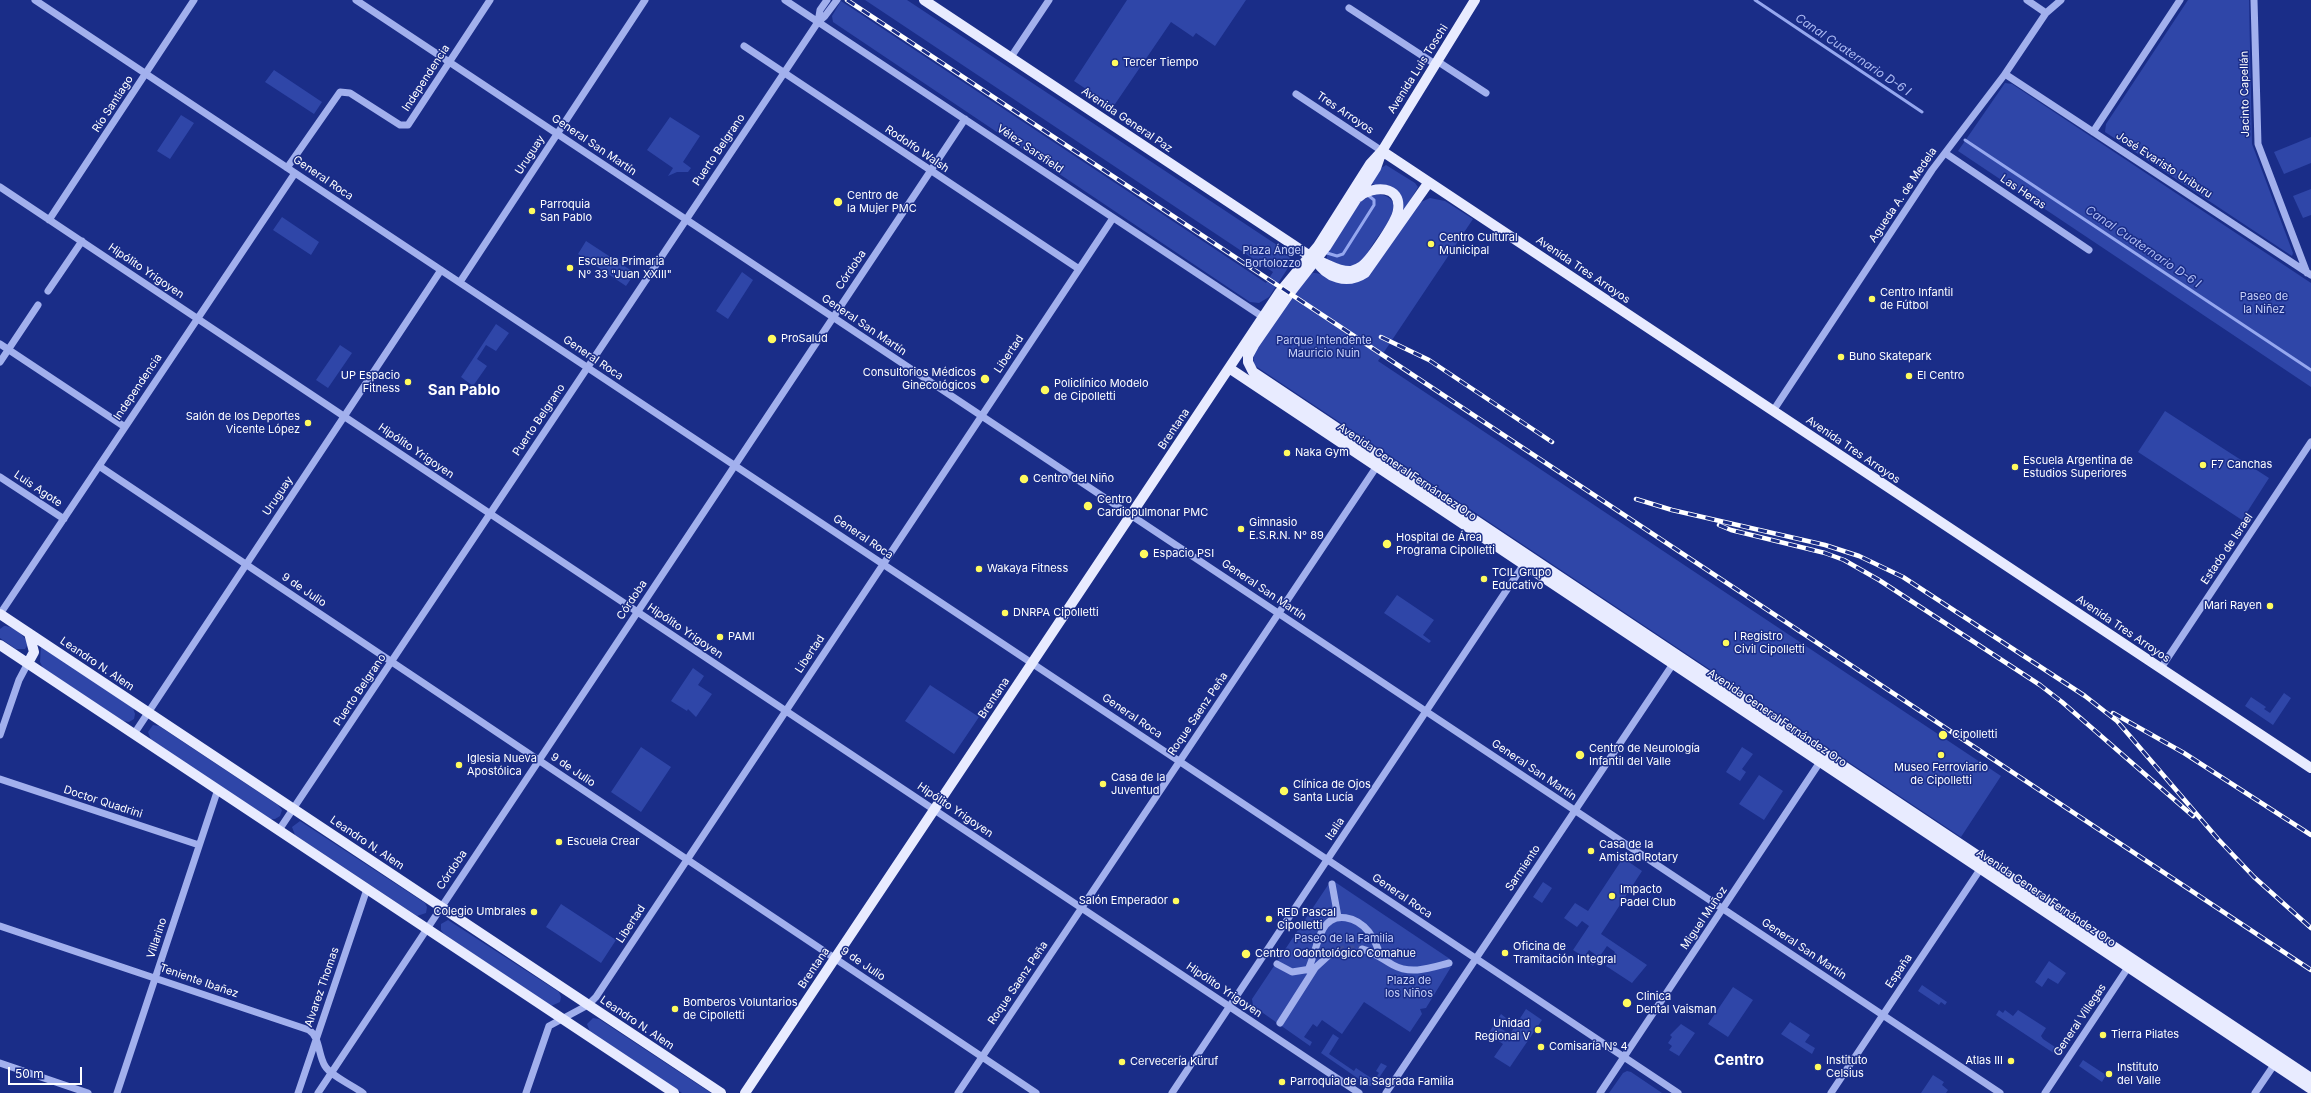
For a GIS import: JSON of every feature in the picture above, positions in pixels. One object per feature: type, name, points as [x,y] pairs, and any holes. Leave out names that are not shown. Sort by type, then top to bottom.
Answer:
[{"type":"main road","name":"Avenida General Paz","points":[[924,0],[1313,258]]},
{"type":"main road","name":"Avenida Luis Toschi","points":[[1263,317],[1282,288],[1313,258],[1370,164],[1382,151],[1475,0]]},
{"type":"main road","name":"Avenida Luis Toschi","points":[[1248,362],[1248,356],[1254,345],[1313,258],[1355,201],[1377,165],[1382,151]]},
{"type":"main road","name":"Avenida Tres Arroyos","points":[[1382,151],[2311,768]]},
{"type":"main road","points":[[1313,258],[1325,272],[1337,278],[1352,278],[1365,273],[1429,182]]},
{"type":"main road","points":[[1313,258],[1342,270],[1358,269],[1370,255],[1396,217],[1398,203],[1395,196],[1382,188],[1366,192],[1355,201]]},
{"type":"main road","name":"Brentana","points":[[745,1093],[1263,317]]},
{"type":"main road","name":"Avenida General Fernández Oro","points":[[1248,362],[1250,369],[1259,376],[1334,427],[1379,462]]},
{"type":"main road","points":[[1230,366],[1312,418],[1334,427]]},
{"type":"main road","name":"Avenida General Fernández Oro","points":[[1230,366],[1379,462],[2131,963],[2276,1060],[2311,1089]]},
{"type":"main road","name":"Leandro N. Alem","points":[[0,614],[721,1093]]},
{"type":"main road","points":[[0,621],[7,620],[13,622]]},
{"type":"main road","points":[[28,663],[34,652],[29,633]]},
{"type":"main road","points":[[0,645],[674,1093]]},
{"type":"main road","name":"Avenida General Fernández Oro","points":[[2276,1060],[2311,1078]]},
{"type":"street","name":"General Roca","points":[[35,0],[1678,1093]]},
{"type":"street","name":"Río Santiago","points":[[49,220],[194,0]]},
{"type":"street","name":"General San Martín","points":[[356,0],[2000,1093]]},
{"type":"street","name":"Independencia","points":[[287,168],[339,93],[349,92],[400,125],[405,126],[410,122],[490,0]]},
{"type":"street","name":"Uruguay","points":[[460,282],[644,0]]},
{"type":"street","name":"Vélez Sarsfield","points":[[785,0],[1263,317]]},
{"type":"street","points":[[818,22],[820,10],[827,0]]},
{"type":"street","points":[[818,22],[825,16],[837,0]]},
{"type":"street","points":[[1010,57],[1049,0]]},
{"type":"street","points":[[2027,0],[2046,13]]},
{"type":"street","name":"Agueda A. de Medela","points":[[1773,411],[1945,153],[2006,74],[2046,13],[2060,0]]},
{"type":"street","points":[[2093,132],[2180,0]]},
{"type":"street","name":"Jacinto Capellán","points":[[2254,0],[2257,139],[2309,274]]},
{"type":"street","points":[[1350,8],[1486,93]]},
{"type":"street","name":"Puerto Belgrano","points":[[279,830],[818,22]]},
{"type":"street","name":"Rodolfo Walsh","points":[[744,46],[1079,269]]},
{"type":"street","name":"José Evaristo Uriburu","points":[[2006,74],[2309,274]]},
{"type":"street","name":"Tres Arroyos","points":[[1296,94],[1382,151]]},
{"type":"street","name":"Córdoba","points":[[318,1093],[964,119]]},
{"type":"street","name":"Las Heras","points":[[1945,153],[2089,250]]},
{"type":"street","name":"Independencia","points":[[0,614],[295,173]]},
{"type":"street","name":"Hipólito Yrigoyen","points":[[0,187],[1359,1093]]},
{"type":"street","name":"Libertad","points":[[526,1093],[548,1028],[561,1018],[588,1005],[596,997],[1113,218]]},
{"type":"street","points":[[48,291],[82,241]]},
{"type":"street","name":"Uruguay","points":[[134,734],[441,270]]},
{"type":"street","points":[[0,362],[38,305]]},
{"type":"street","points":[[0,344],[125,427]]},
{"type":"street","name":"Estado de Israel","points":[[2161,668],[2311,442]]},
{"type":"street","name":"Roque Saenz Peña","points":[[958,1093],[1379,462]]},
{"type":"street","name":"9 de Julio","points":[[99,466],[1036,1093]]},
{"type":"street","name":"Luis Agote","points":[[0,477],[64,519]]},
{"type":"street","name":"Italia","points":[[1172,1093],[1526,560]]},
{"type":"street","name":"Sarmiento","points":[[1386,1093],[1676,660]]},
{"type":"street","points":[[0,735],[19,680],[28,663]]},
{"type":"street","name":"Miguel Muñoz","points":[[1600,1093],[1823,758]]},
{"type":"street","name":"Doctor Quadrini","points":[[0,779],[199,845]]},
{"type":"street","name":"Villarino","points":[[117,1093],[218,789]]},
{"type":"street","name":"España","points":[[1831,1093],[1983,865]]},
{"type":"street","points":[[1332,884],[1338,917]]},
{"type":"street","name":"Alvarez Thomas","points":[[298,1093],[367,889]]},
{"type":"street","points":[[1280,1023],[1312,969],[1323,928],[1332,920],[1338,917],[1349,918],[1365,928],[1374,940],[1381,957]]},
{"type":"street","name":"Teniente Ibañez","points":[[0,926],[306,1028],[314,1034],[324,1065],[362,1093]]},
{"type":"street","points":[[1362,949],[1381,957],[1393,965],[1410,970],[1425,969],[1449,963]]},
{"type":"street","points":[[1277,964],[1292,972],[1312,969],[1328,956]]},
{"type":"street","name":"General Villegas","points":[[2045,1093],[2131,963]]},
{"type":"street","points":[[2255,1093],[2276,1060]]},
{"type":"street","points":[[0,1063],[88,1093]]},
{"type":"green space","name":"Plaza Ángel Bortolozzo","points":[[865,0],[907,0],[1286,251],[1291,260],[1290,265],[1269,297],[1259,303],[1250,302],[833,22],[832,16],[841,1],[1266,283],[1273,272]]},
{"type":"green space","name":"Tercer Tiempo","points":[[1127,0],[1246,0],[1215,46],[1196,33],[1193,37],[1171,22],[1113,107],[1074,81]]},
{"type":"green space","points":[[2188,0],[2249,0],[2252,144],[2293,253],[2292,256],[2105,132],[2106,124]]},
{"type":"green space","points":[[274,70],[322,102],[314,114],[265,82]]},
{"type":"green space","name":"Paseo de la Niñez","points":[[2005,83],[2012,84],[2311,283],[2311,387],[1958,151]]},
{"type":"green space","points":[[181,115],[194,123],[170,159],[157,151]]},
{"type":"green space","points":[[670,117],[700,136],[683,162],[691,168],[688,172],[677,172],[668,176],[673,168],[647,150]]},
{"type":"green space","points":[[2311,137],[2311,163],[2284,174],[2274,152]]},
{"type":"green space","points":[[1386,165],[1415,183],[1418,187],[1403,212],[1403,205],[1386,186],[1371,184],[1381,168]]},
{"type":"green space","points":[[2311,189],[2311,215],[2303,218],[2293,196]]},
{"type":"green space","points":[[1375,194],[1386,196],[1392,200],[1392,213],[1389,221],[1361,262],[1347,268],[1327,259],[1327,253],[1361,201]]},
{"type":"green space","name":"Parque Intendente Mauricio Nuin","points":[[1430,198],[1445,201],[1473,219],[1378,361],[2001,776],[1961,837],[1254,365],[1253,354],[1291,297],[1308,277],[1313,273],[1316,273],[1342,283],[1421,202]]},
{"type":"green space","points":[[282,217],[319,242],[311,255],[273,230]]},
{"type":"green space","points":[[586,241],[635,273],[626,286],[578,254]]},
{"type":"green space","points":[[742,272],[753,280],[728,319],[716,311]]},
{"type":"green space","points":[[496,324],[509,333],[496,351],[486,345],[477,359],[487,366],[473,386],[461,377]]},
{"type":"green space","points":[[340,345],[352,353],[328,388],[316,380]]},
{"type":"green space","name":"F7 Canchas","points":[[2165,411],[2269,478],[2242,520],[2138,452]]},
{"type":"green space","points":[[1397,595],[1434,620],[1423,635],[1431,641],[1429,643],[1384,613]]},
{"type":"green space","points":[[4,626],[12,628],[22,635],[28,644],[25,649],[16,649],[0,638],[0,629]]},
{"type":"green space","points":[[41,646],[133,708],[135,714],[134,719],[129,722],[123,721],[43,668],[40,662]]},
{"type":"green space","points":[[693,668],[704,676],[698,685],[712,694],[696,717],[688,709],[687,711],[671,701]]},
{"type":"green space","points":[[930,685],[979,717],[954,754],[905,721]]},
{"type":"green space","points":[[2284,693],[2291,698],[2273,725],[2245,706],[2251,697],[2266,707],[2264,709],[2270,713]]},
{"type":"green space","points":[[153,725],[159,726],[278,805],[282,810],[280,816],[275,819],[270,819],[151,740],[148,732]]},
{"type":"green space","points":[[641,747],[671,767],[641,812],[611,792]]},
{"type":"green space","points":[[1742,747],[1753,754],[1742,769],[1746,772],[1740,781],[1726,772]]},
{"type":"green space","points":[[1759,775],[1783,791],[1764,820],[1739,804]]},
{"type":"green space","points":[[300,821],[425,903],[427,907],[426,913],[417,916],[295,835],[292,827]]},
{"type":"green space","points":[[1623,858],[1642,871],[1601,934],[1647,965],[1632,983],[1606,966],[1615,952],[1607,946],[1593,966],[1590,964],[1596,955],[1589,950],[1584,957],[1573,950],[1589,926],[1582,921],[1577,927],[1564,918],[1575,903],[1588,911]]},
{"type":"green space","name":"Paseo de la Familia","points":[[1335,882],[1450,959],[1451,967],[1426,1008],[1420,1009],[1422,1014],[1410,1032],[1364,1002],[1342,1034],[1322,1020],[1317,1027],[1313,1024],[1304,1037],[1312,1042],[1310,1046],[1253,1006],[1252,999],[1328,885]]},
{"type":"green space","points":[[1543,882],[1552,888],[1542,903],[1533,897]]},
{"type":"green space","points":[[561,904],[616,940],[601,963],[546,927]]},
{"type":"green space","points":[[448,920],[559,992],[561,997],[560,1002],[551,1006],[444,934],[441,930],[441,924]]},
{"type":"green space","points":[[2049,961],[2066,973],[2058,984],[2048,978],[2042,987],[2035,982]]},
{"type":"green space","points":[[1922,985],[1947,1002],[1945,1005],[1941,1002],[1939,1005],[1918,991]]},
{"type":"green space","points":[[1733,987],[1753,1000],[1728,1037],[1708,1024]]},
{"type":"green space","points":[[1526,1009],[1542,1020],[1510,1067],[1494,1057],[1503,1044],[1488,1034],[1501,1014],[1506,1018],[1500,1028],[1510,1034]]},
{"type":"green space","points":[[1999,1010],[2003,1013],[2005,1010],[2013,1016],[2018,1010],[2046,1028],[2041,1036],[2058,1049],[2055,1054],[1996,1015]]},
{"type":"green space","points":[[593,1018],[599,1019],[711,1093],[682,1093],[590,1032],[587,1024]]},
{"type":"green space","points":[[1790,1022],[1810,1035],[1805,1042],[1815,1048],[1812,1054],[1781,1034]]},
{"type":"green space","points":[[1681,1024],[1695,1033],[1679,1056],[1669,1050],[1672,1046],[1668,1043],[1672,1037],[1670,1035]]},
{"type":"green space","points":[[1333,1034],[1339,1038],[1329,1054],[1354,1071],[1356,1068],[1374,1080],[1379,1073],[1376,1071],[1381,1063],[1387,1066],[1374,1085],[1369,1086],[1321,1053]]},
{"type":"green space","points":[[2083,1060],[2106,1075],[2102,1082],[2079,1066]]},
{"type":"green space","points":[[1627,1071],[1631,1072],[1662,1093],[1609,1093],[1623,1073]]},
{"type":"green space","points":[[1933,1075],[1944,1082],[1942,1085],[1948,1090],[1946,1093],[1921,1093]]},
{"type":"waterway","name":"Canal Cuaternario D-6 I","points":[[1755,0],[1922,112]]},
{"type":"waterway","name":"Canal Cuaternario D-6 I","points":[[1965,140],[2311,370]]},
{"type":"waterway","points":[[1327,253],[1337,256],[1343,254],[1374,205],[1374,200],[1369,196]]},
{"type":"tunnel","points":[[1328,956],[1344,949],[1362,949]]},
{"type":"railway","points":[[847,0],[2311,970]]},
{"type":"railway","points":[[1381,337],[1429,360],[1552,442]]},
{"type":"railway","points":[[1636,499],[1672,510],[1825,545],[1859,556],[1903,577],[2085,696],[2117,721],[2218,839],[2254,877],[2311,928]]},
{"type":"railway","points":[[1719,525],[1731,530],[1825,553],[1844,560],[1879,580],[2040,685],[2062,702],[2193,816]]},
{"type":"railway","points":[[2113,713],[2184,753],[2311,835]]},
{"type":"place","name":"Tercer Tiempo","points":[[1115,63]]},
{"type":"place","name":"Centro de la Mujer PMC","points":[[838,202]]},
{"type":"place","name":"Parroquia San Pablo","points":[[532,211]]},
{"type":"place","name":"Centro Cultural Municipal","points":[[1431,244]]},
{"type":"place","name":"Escuela Primaria N° 33 \"Juan XXIII\"","points":[[570,268]]},
{"type":"place","name":"Centro Infantil de Fútbol","points":[[1872,299]]},
{"type":"place","name":"ProSalud","points":[[772,339]]},
{"type":"place","name":"Buho Skatepark","points":[[1841,357]]},
{"type":"place","name":"El Centro","points":[[1909,376]]},
{"type":"place","name":"Consultorios Médicos Ginecológicos","points":[[985,379]]},
{"type":"place","name":"UP Espacio Fitness","points":[[408,382]]},
{"type":"place","name":"Policlínico Modelo de Cipolletti","points":[[1045,390]]},
{"type":"place","name":"Salón de los Deportes Vicente López","points":[[308,423]]},
{"type":"place","name":"Naka Gym","points":[[1287,453]]},
{"type":"place","name":"F7 Canchas","points":[[2203,465]]},
{"type":"place","name":"Escuela Argentina de Estudios Superiores","points":[[2015,467]]},
{"type":"place","name":"Centro del Niño","points":[[1024,479]]},
{"type":"place","name":"Centro Cardiopulmonar PMC","points":[[1088,506]]},
{"type":"place","name":"Gimnasio E.S.R.N. N° 89","points":[[1241,529]]},
{"type":"place","name":"Hospital de Área Programa Cipolletti","points":[[1387,544]]},
{"type":"place","name":"Espacio PSI","points":[[1144,554]]},
{"type":"place","name":"Wakaya Fitness","points":[[979,569]]},
{"type":"place","name":"TCIL Grupo Educativo","points":[[1484,579]]},
{"type":"place","name":"Mari Rayen","points":[[2270,606]]},
{"type":"place","name":"DNRPA Cipolletti","points":[[1005,613]]},
{"type":"place","name":"PAMI","points":[[720,637]]},
{"type":"place","name":"I Registro Civil Cipolletti","points":[[1726,643]]},
{"type":"place","name":"Cipolletti","points":[[1943,735]]},
{"type":"place","name":"Centro de Neurología Infantil del Valle","points":[[1580,755]]},
{"type":"place","name":"Museo Ferroviario de Cipolletti","points":[[1941,755]]},
{"type":"place","name":"Iglesia Nueva Apostólica","points":[[459,765]]},
{"type":"place","name":"Casa de la Juventud","points":[[1103,784]]},
{"type":"place","name":"Clínica de Ojos Santa Lucía","points":[[1284,791]]},
{"type":"place","name":"Escuela Crear","points":[[559,842]]},
{"type":"place","name":"Casa de la Amistad Rotary","points":[[1591,851]]},
{"type":"place","name":"Impacto Padel Club","points":[[1612,896]]},
{"type":"place","name":"Salón Emperador","points":[[1176,901]]},
{"type":"place","name":"Colegio Umbrales","points":[[534,912]]},
{"type":"place","name":"RED Pascal Cipolletti","points":[[1269,919]]},
{"type":"place","name":"Oficina de Tramitación Integral","points":[[1505,953]]},
{"type":"place","name":"Centro Odontológico Comahue","points":[[1246,954]]},
{"type":"place","name":"Clinica Dental Vaisman","points":[[1627,1003]]},
{"type":"place","name":"Bomberos Voluntarios de Cipolletti","points":[[675,1009]]},
{"type":"place","name":"Unidad Regional V","points":[[1538,1030]]},
{"type":"place","name":"Tierra Pilates","points":[[2103,1035]]},
{"type":"place","name":"Comisaría N° 4","points":[[1541,1047]]},
{"type":"place","name":"Atlas III","points":[[2011,1061]]},
{"type":"place","name":"Cervecería Küruf","points":[[1122,1062]]},
{"type":"place","name":"Instituto Celsius","points":[[1818,1067]]},
{"type":"place","name":"Instituto del Valle","points":[[2109,1074]]},
{"type":"place","name":"Parroquia de la Sagrada Familia","points":[[1282,1082]]},
{"type":"district","name":"San Pablo","points":[[464,390]]},
{"type":"district","name":"Centro","points":[[1739,1060]]},
{"type":"park label","name":"Plaza de los Niños","points":[[1409,987]]}]
